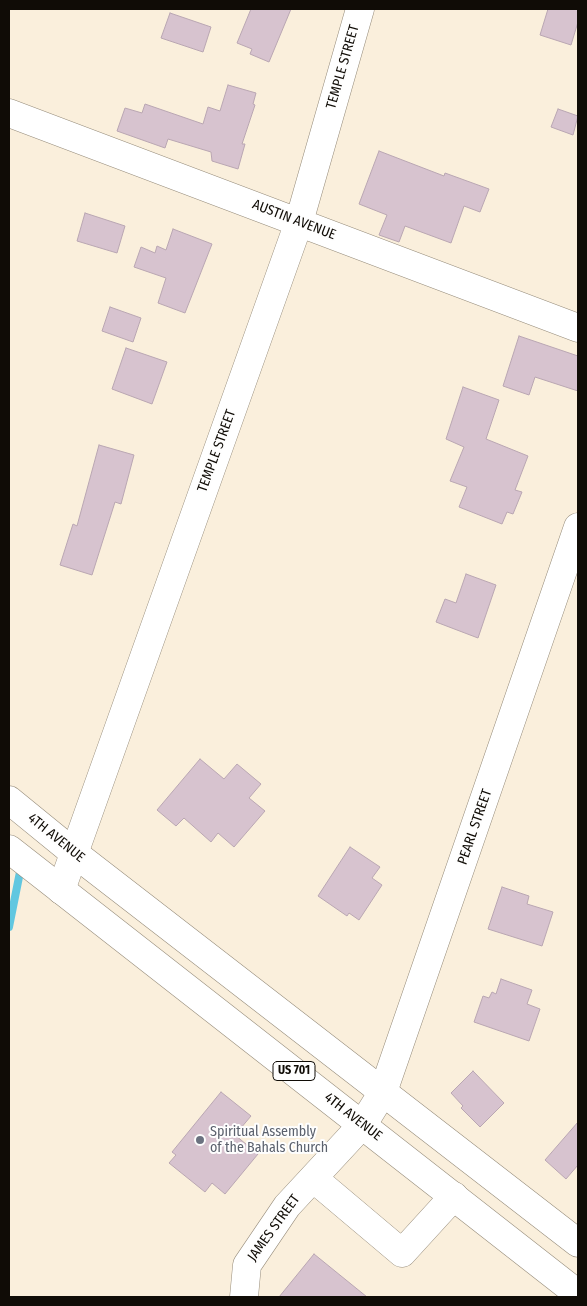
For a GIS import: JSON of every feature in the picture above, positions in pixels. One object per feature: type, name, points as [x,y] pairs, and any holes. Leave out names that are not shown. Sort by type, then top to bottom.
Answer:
[{"type":"street","name":"TEMPLE STREET","points":[[61,890],[299,222],[360,9]]},
{"type":"street","name":"AUSTIN AVENUE","points":[[9,113],[578,328]]},
{"type":"street","name":"PEARL STREET","points":[[363,1124],[383,1092],[578,527]]},
{"type":"street","name":"4TH AVENUE","points":[[9,800],[74,853],[578,1243]]},
{"type":"street","name":"4TH AVENUE","points":[[9,849],[578,1294]]},
{"type":"street","name":"JAMES STREET","points":[[244,1297],[247,1265],[287,1206],[363,1124]]},
{"type":"street","points":[[313,1178],[402,1253],[454,1196]]},
{"type":"building","points":[[251,9],[291,9],[269,62],[250,54],[252,49],[237,43]]},
{"type":"building","points":[[548,9],[578,9],[578,22],[571,45],[540,35]]},
{"type":"building","points":[[170,13],[211,27],[203,52],[161,38]]},
{"type":"building","points":[[228,85],[256,93],[253,104],[255,105],[242,144],[245,144],[238,169],[212,161],[211,152],[168,139],[165,148],[117,131],[125,108],[142,113],[145,104],[203,124],[208,107],[220,111]]},
{"type":"building","points":[[558,109],[578,116],[573,135],[551,127]]},
{"type":"building","points":[[379,151],[444,176],[445,173],[489,189],[480,212],[464,206],[451,243],[405,226],[399,242],[379,235],[387,215],[359,204]]},
{"type":"building","points":[[85,213],[125,226],[117,253],[77,241]]},
{"type":"building","points":[[173,229],[212,244],[185,313],[158,303],[166,278],[134,267],[141,247],[155,253],[157,246],[166,250]]},
{"type":"building","points":[[110,307],[141,318],[133,342],[102,331]]},
{"type":"building","points":[[519,336],[578,356],[578,391],[535,377],[529,395],[503,386]]},
{"type":"building","points":[[126,348],[167,362],[152,404],[112,389]]},
{"type":"building","points":[[463,387],[499,400],[486,439],[528,456],[515,490],[522,492],[513,514],[507,512],[502,524],[459,507],[467,487],[450,481],[464,447],[446,439]]},
{"type":"building","points":[[99,445],[134,455],[121,504],[115,502],[92,575],[60,565],[73,524],[77,526]]},
{"type":"building","points":[[466,574],[496,585],[478,638],[436,622],[445,599],[456,603]]},
{"type":"building","points":[[200,759],[224,779],[237,764],[261,784],[249,798],[265,811],[234,847],[218,833],[211,842],[184,818],[176,826],[157,810]]},
{"type":"building","points":[[350,847],[380,867],[372,878],[382,885],[359,920],[349,913],[347,916],[318,896]]},
{"type":"building","points":[[502,887],[529,896],[527,904],[553,912],[542,946],[488,929]]},
{"type":"building","points":[[501,979],[532,990],[527,1004],[540,1009],[529,1041],[474,1022],[483,996],[489,998],[492,992],[496,994]]},
{"type":"building","points":[[473,1071],[504,1103],[480,1127],[461,1108],[463,1106],[451,1093]]},
{"type":"building","points":[[221,1092],[251,1116],[235,1135],[258,1154],[225,1194],[212,1183],[205,1192],[169,1163],[176,1155],[172,1152]]},
{"type":"building","points":[[578,1122],[578,1165],[566,1179],[545,1160]]},
{"type":"building","points":[[314,1254],[367,1297],[279,1297]]},
{"type":"waterway","points":[[9,927],[21,867]]},
{"type":"place","name":"Spiritual Assembly of the Bahals Church","points":[[200,1140]]}]
